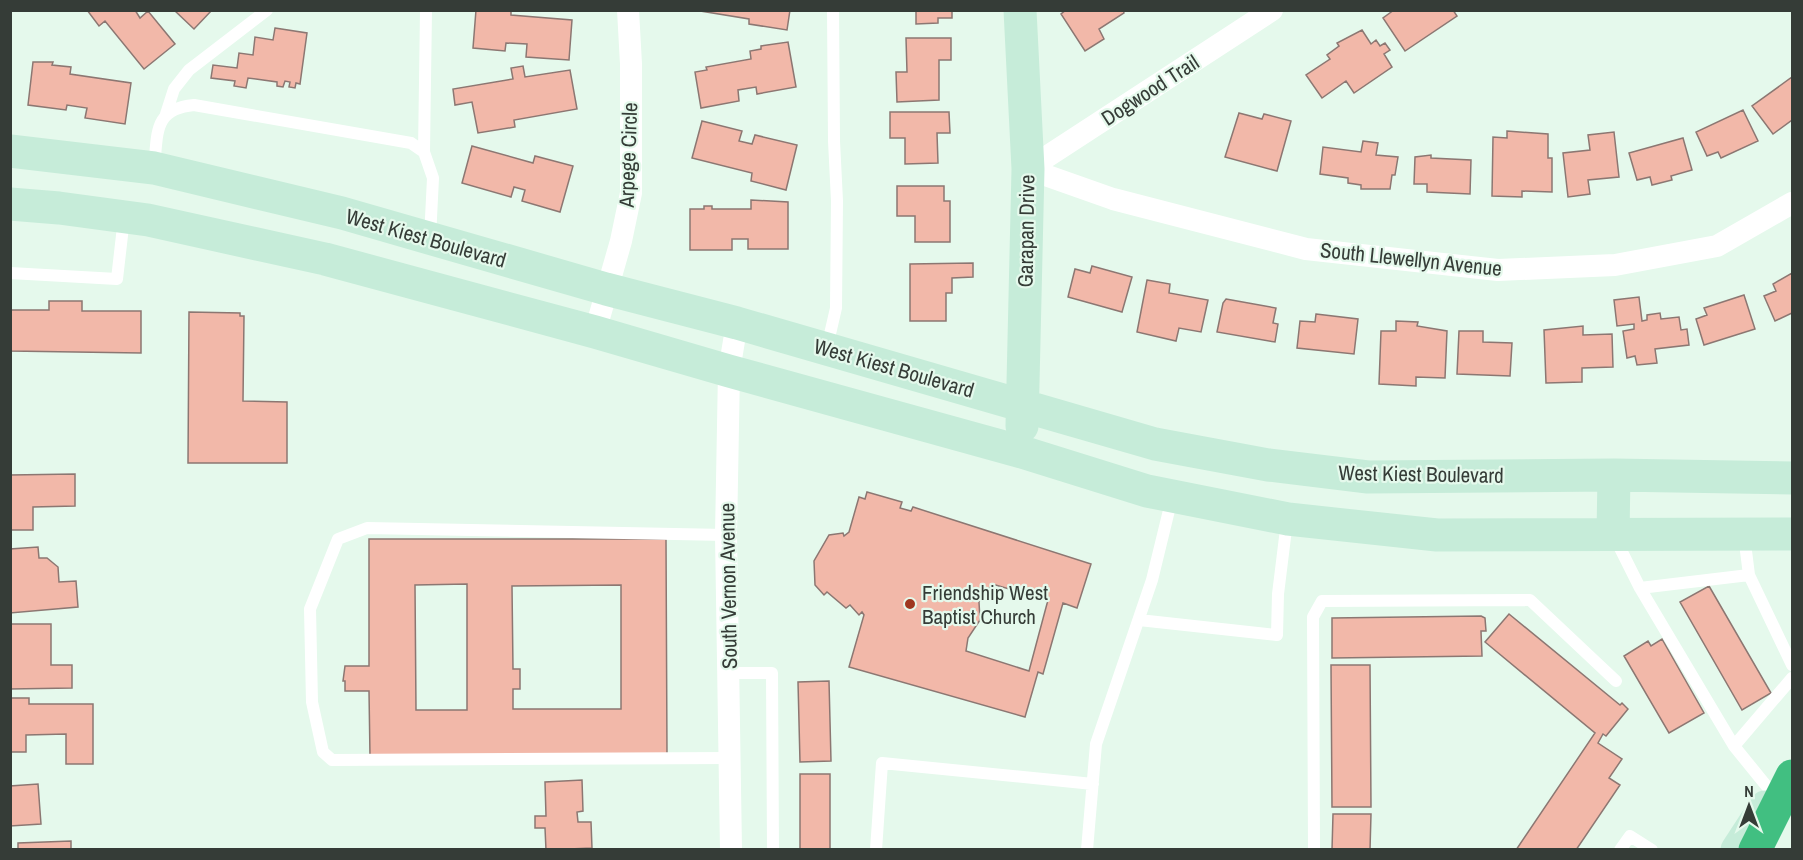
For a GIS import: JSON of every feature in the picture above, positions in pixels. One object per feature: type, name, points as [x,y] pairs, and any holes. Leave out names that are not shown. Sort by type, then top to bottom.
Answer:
[{"type":"highway","points":[[1755,849],[1783,785]]},
{"type":"main road","name":"Garapan Drive","points":[[1020,10],[1028,169],[1022,452]]},
{"type":"main road","name":"West Kiest Boulevard","points":[[10,151],[154,168],[342,213],[606,290],[737,323],[1155,444],[1268,465],[1368,477],[1614,475],[1792,478]]},
{"type":"main road","points":[[136,218],[154,168]]},
{"type":"main road","points":[[10,204],[136,218],[326,259],[1022,452],[1160,494],[1288,519],[1437,535],[1792,534]]},
{"type":"main road","points":[[1155,444],[1160,494]]},
{"type":"main road","points":[[1613,534],[1614,475]]},
{"type":"main road","points":[[1737,849],[1783,785],[1792,766]]},
{"type":"street","name":"Arpege Circle","points":[[595,332],[621,241],[630,193],[628,10]]},
{"type":"street","name":"Dogwood Trail","points":[[1028,169],[1272,10]]},
{"type":"street","name":"South Llewellyn Avenue","points":[[1028,169],[1113,199],[1306,249],[1498,270],[1615,265],[1717,246],[1792,203]]},
{"type":"street","name":"South Vernon Avenue","points":[[731,849],[726,535],[729,371],[737,323]]},
{"type":"lane","points":[[154,168],[158,128],[166,114],[174,89],[189,70],[267,10]]},
{"type":"lane","points":[[426,10],[424,152],[432,178],[430,239]]},
{"type":"lane","points":[[827,349],[836,308],[834,10]]},
{"type":"lane","points":[[166,114],[177,107],[194,105],[411,142],[424,152]]},
{"type":"lane","points":[[10,273],[117,279],[136,218]]},
{"type":"lane","points":[[1087,849],[1096,744],[1152,580],[1160,494]]},
{"type":"lane","points":[[1138,620],[1277,635],[1278,594],[1288,519]]},
{"type":"lane","points":[[726,535],[367,528],[338,539],[310,609],[312,702],[323,752],[332,760],[729,758]]},
{"type":"lane","points":[[1613,534],[1640,588],[1734,746],[1783,785]]},
{"type":"lane","points":[[1744,534],[1749,575],[1792,665]]},
{"type":"lane","points":[[1640,588],[1749,575]]},
{"type":"lane","points":[[1314,849],[1313,617],[1322,601],[1530,600],[1616,681]]},
{"type":"lane","points":[[729,673],[772,673],[772,849]]},
{"type":"lane","points":[[1734,746],[1792,678]]},
{"type":"lane","points":[[876,849],[882,763],[1093,784]]},
{"type":"lane","points":[[1620,849],[1630,836],[1652,849]]},
{"type":"building","points":[[87,10],[135,10],[140,18],[148,11],[175,44],[144,69],[105,21],[99,26]]},
{"type":"building","points":[[174,10],[212,10],[194,29]]},
{"type":"building","points":[[476,10],[511,10],[511,15],[572,20],[569,60],[526,57],[527,44],[506,43],[505,51],[473,48]]},
{"type":"building","points":[[694,10],[790,10],[787,30],[749,24],[749,19]]},
{"type":"building","points":[[916,10],[952,10],[952,18],[938,18],[938,23],[916,24]]},
{"type":"building","points":[[1066,10],[1123,10],[1124,13],[1099,29],[1104,39],[1085,51],[1061,14]]},
{"type":"building","points":[[1394,10],[1453,10],[1457,16],[1405,51],[1383,18]]},
{"type":"building","points":[[275,28],[307,33],[300,84],[296,83],[295,88],[289,87],[290,82],[285,81],[283,87],[277,86],[277,82],[248,78],[246,88],[234,86],[235,81],[211,78],[213,65],[237,68],[239,53],[253,55],[255,37],[273,40]]},
{"type":"building","points":[[1362,30],[1371,44],[1376,40],[1380,46],[1385,43],[1390,50],[1384,54],[1392,67],[1354,93],[1346,81],[1322,98],[1306,75],[1330,59],[1327,55],[1339,46],[1337,43]]},
{"type":"building","points":[[906,38],[951,38],[951,60],[939,60],[939,100],[897,102],[896,72],[907,72]]},
{"type":"building","points":[[788,42],[796,87],[757,94],[756,87],[738,90],[739,101],[701,108],[695,72],[707,70],[706,67],[751,59],[750,51],[761,49],[761,46]]},
{"type":"building","points":[[33,62],[53,62],[52,65],[71,67],[70,74],[131,83],[125,124],[85,118],[87,108],[67,105],[66,110],[28,105]]},
{"type":"building","points":[[523,66],[525,77],[570,70],[577,109],[514,120],[515,127],[478,133],[472,102],[455,105],[453,89],[513,79],[511,68]]},
{"type":"building","points":[[1792,77],[1792,120],[1773,134],[1752,106]]},
{"type":"building","points":[[1743,110],[1758,141],[1721,158],[1718,152],[1707,156],[1696,132]]},
{"type":"building","points":[[890,112],[949,112],[950,133],[937,133],[938,163],[905,164],[905,138],[890,138]]},
{"type":"building","points":[[1239,113],[1262,119],[1264,114],[1291,121],[1277,171],[1225,157]]},
{"type":"building","points":[[702,121],[742,131],[739,141],[752,144],[755,135],[797,145],[786,190],[751,181],[752,173],[692,158]]},
{"type":"building","points":[[1507,131],[1548,134],[1548,158],[1552,158],[1552,192],[1522,191],[1522,197],[1492,196],[1493,137],[1507,138]]},
{"type":"building","points":[[1614,132],[1619,177],[1588,180],[1590,194],[1568,197],[1563,153],[1590,150],[1588,135]]},
{"type":"building","points":[[1683,138],[1692,170],[1671,176],[1672,180],[1652,185],[1650,177],[1637,180],[1629,153]]},
{"type":"building","points":[[1363,141],[1378,143],[1376,155],[1398,157],[1390,189],[1361,189],[1361,185],[1348,183],[1348,178],[1320,174],[1323,147],[1361,152]]},
{"type":"building","points":[[472,146],[533,163],[535,156],[573,166],[560,212],[522,201],[525,190],[514,187],[511,197],[462,183]]},
{"type":"building","points":[[1431,155],[1431,158],[1471,160],[1470,194],[1427,192],[1427,184],[1414,184],[1415,157]]},
{"type":"building","points":[[897,186],[944,186],[944,201],[950,201],[950,242],[915,242],[915,216],[897,216]]},
{"type":"building","points":[[751,200],[788,202],[788,249],[748,249],[748,239],[732,239],[732,250],[690,250],[690,209],[704,209],[704,206],[712,206],[712,209],[751,209]]},
{"type":"building","points":[[973,263],[973,277],[952,278],[952,293],[946,293],[946,321],[910,321],[910,264]]},
{"type":"building","points":[[1092,266],[1132,277],[1122,312],[1068,297],[1075,269],[1090,273]]},
{"type":"building","points":[[1792,273],[1792,313],[1775,321],[1764,296],[1776,291],[1773,284]]},
{"type":"building","points":[[1147,280],[1170,284],[1169,293],[1208,300],[1201,332],[1179,328],[1176,341],[1137,332]]},
{"type":"building","points":[[1744,295],[1755,329],[1704,345],[1696,319],[1707,315],[1704,308]]},
{"type":"building","points":[[1639,297],[1642,321],[1647,320],[1647,315],[1660,313],[1661,319],[1679,317],[1681,330],[1687,329],[1689,345],[1655,349],[1657,363],[1637,365],[1635,356],[1627,358],[1623,331],[1634,329],[1634,324],[1617,326],[1614,300]]},
{"type":"building","points":[[1226,299],[1276,308],[1273,323],[1278,324],[1275,342],[1217,332],[1223,303]]},
{"type":"building","points":[[49,301],[82,301],[82,311],[141,311],[141,353],[10,351],[10,310],[49,310]]},
{"type":"building","points":[[189,312],[240,313],[240,316],[244,316],[243,401],[287,402],[287,463],[188,463]]},
{"type":"building","points":[[1316,314],[1358,319],[1354,354],[1297,348],[1300,321],[1315,322]]},
{"type":"building","points":[[1396,321],[1418,322],[1417,326],[1447,331],[1445,378],[1416,377],[1416,386],[1379,384],[1381,331],[1396,331]]},
{"type":"building","points":[[1583,326],[1583,335],[1612,334],[1613,367],[1582,368],[1582,382],[1546,383],[1544,330]]},
{"type":"building","points":[[1459,331],[1483,331],[1483,342],[1512,343],[1510,376],[1457,374]]},
{"type":"building","points":[[75,474],[75,506],[33,507],[33,530],[10,530],[10,475]]},
{"type":"building","name":"Friendship West Baptist Church","points":[[867,492],[902,502],[900,508],[911,511],[913,507],[1091,564],[1077,608],[1063,603],[1043,674],[1038,672],[1025,717],[849,667],[864,615],[862,612],[859,615],[850,605],[846,608],[827,592],[824,595],[815,585],[814,561],[829,535],[843,533],[844,536],[849,532],[859,497],[865,499]],"holes":[[[992,584],[1048,600],[1029,671],[966,651],[968,638],[980,620],[979,602]]]},
{"type":"building","points":[[369,539],[666,539],[667,755],[370,756],[369,691],[345,691],[345,681],[343,681],[345,666],[369,666]],"holes":[[[467,584],[467,710],[416,710],[415,585]],[[621,585],[621,709],[513,709],[513,689],[520,689],[520,669],[513,669],[512,586]]]},
{"type":"building","points":[[38,547],[39,558],[47,558],[58,567],[59,582],[76,581],[78,607],[10,613],[10,549]]},
{"type":"building","points":[[1709,586],[1771,693],[1742,710],[1680,602]]},
{"type":"building","points":[[1509,614],[1620,705],[1622,703],[1628,709],[1606,736],[1603,734],[1598,743],[1622,759],[1609,778],[1620,785],[1576,850],[1516,850],[1595,733],[1485,642]]},
{"type":"building","points":[[1481,616],[1485,618],[1486,631],[1481,631],[1482,656],[1332,658],[1332,618]]},
{"type":"building","points":[[10,624],[51,624],[51,665],[72,665],[72,688],[10,689]]},
{"type":"building","points":[[1662,639],[1704,713],[1669,733],[1624,656],[1648,641],[1651,646]]},
{"type":"building","points":[[1331,665],[1370,665],[1371,807],[1332,807]]},
{"type":"building","points":[[829,681],[831,761],[800,762],[798,682]]},
{"type":"building","points":[[10,698],[29,698],[29,704],[93,704],[93,764],[66,764],[66,734],[26,735],[26,752],[10,752]]},
{"type":"building","points":[[800,774],[830,774],[830,850],[800,850]]},
{"type":"building","points":[[582,780],[583,811],[577,812],[578,822],[591,822],[592,848],[546,850],[545,828],[535,828],[535,816],[546,816],[545,782]]},
{"type":"building","points":[[38,784],[41,824],[10,826],[10,786]]},
{"type":"building","points":[[1333,814],[1371,814],[1370,850],[1332,850]]},
{"type":"building","points":[[71,841],[71,850],[18,850],[18,843]]},
{"type":"place","name":"Friendship West Baptist Church","points":[[910,604]]}]
